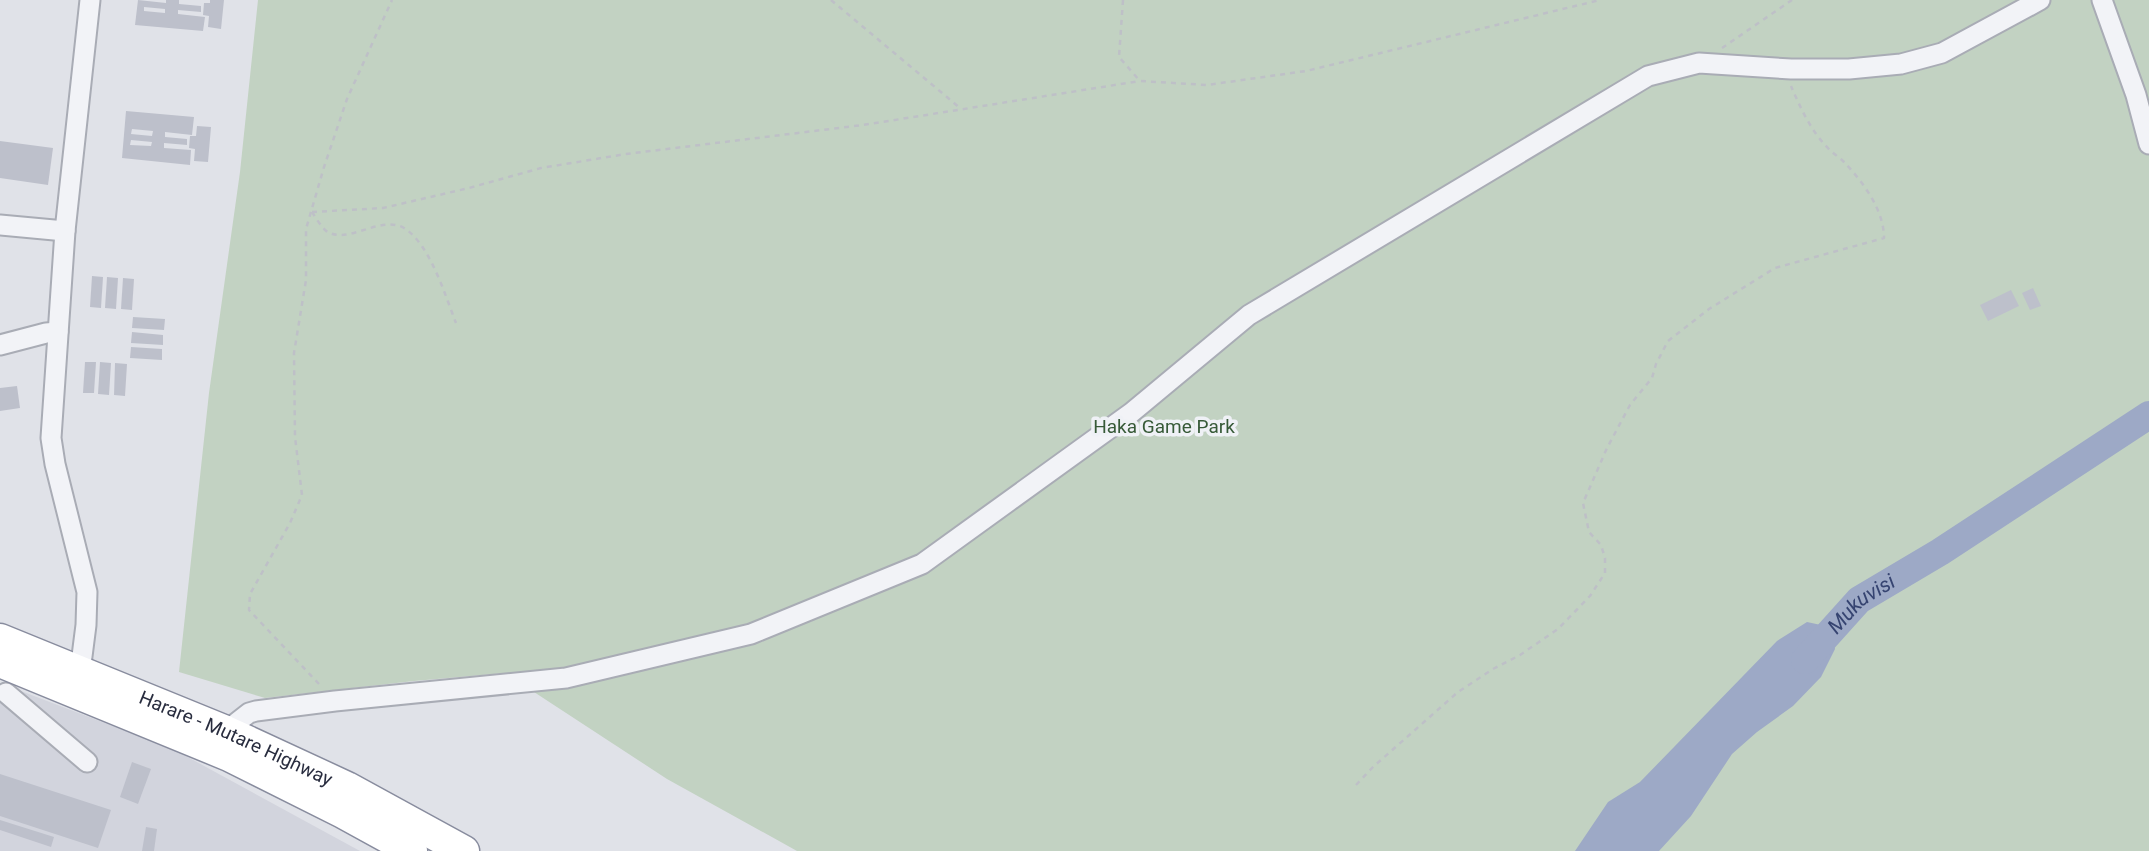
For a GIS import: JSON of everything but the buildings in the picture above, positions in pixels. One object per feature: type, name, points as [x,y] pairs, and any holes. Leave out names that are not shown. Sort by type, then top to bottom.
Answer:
[{"type":"highway","name":"Harare - Mutare Highway","points":[[0,639],[226,731],[347,787],[464,851]]},
{"type":"highway","name":"Harare - Mutare Highway","points":[[0,662],[229,756],[344,813],[412,851]]},
{"type":"lane","points":[[80,672],[86,625],[86,593],[51,438],[65,232],[90,0]]},
{"type":"lane","points":[[226,731],[256,711],[566,678],[751,634],[922,564],[1131,413],[1249,315],[1648,76],[1699,63],[1783,69],[1873,67],[1923,60],[1966,41],[2040,0]]},
{"type":"lane","points":[[2102,0],[2136,95],[2149,144]]},
{"type":"lane","points":[[0,225],[65,232]]},
{"type":"lane","points":[[0,345],[58,332]]},
{"type":"lane","points":[[2,696],[87,762]]},
{"type":"path","points":[[335,701],[250,610],[248,603],[250,594],[290,523],[302,495],[295,437],[294,353],[306,281],[306,229],[347,99],[391,0]]},
{"type":"path","points":[[831,0],[961,109]]},
{"type":"path","points":[[1123,0],[1119,57],[1140,81]]},
{"type":"path","points":[[312,212],[383,208],[541,168],[626,154],[863,125],[1140,81],[1207,85],[1306,71],[1600,0]]},
{"type":"path","points":[[1699,63],[1792,0]]},
{"type":"path","points":[[1356,785],[1458,692],[1558,629],[1590,596],[1605,573],[1605,558],[1601,545],[1589,532],[1583,503],[1607,448],[1630,405],[1652,377],[1668,341],[1709,309],[1775,268],[1884,238],[1884,224],[1868,193],[1843,161],[1826,147],[1800,107],[1783,69]]},
{"type":"path","points":[[312,212],[325,230],[338,235],[385,225],[396,225],[405,229],[425,253],[456,323]]},
{"type":"shaded area","points":[[0,683],[173,749],[360,851],[0,851]]},
{"type":"green space","name":"Haka Game Park","points":[[258,0],[2149,0],[2149,851],[797,851],[667,779],[505,673],[265,698],[179,672],[209,393],[240,172]]},
{"type":"water","points":[[1807,622],[1830,627],[1835,649],[1821,677],[1793,706],[1732,754],[1691,816],[1659,851],[1575,851],[1608,802],[1640,782],[1777,641]]},
{"type":"waterway","name":"Mukuvisi","points":[[1805,660],[1859,600],[1940,552],[2149,415]]}]
